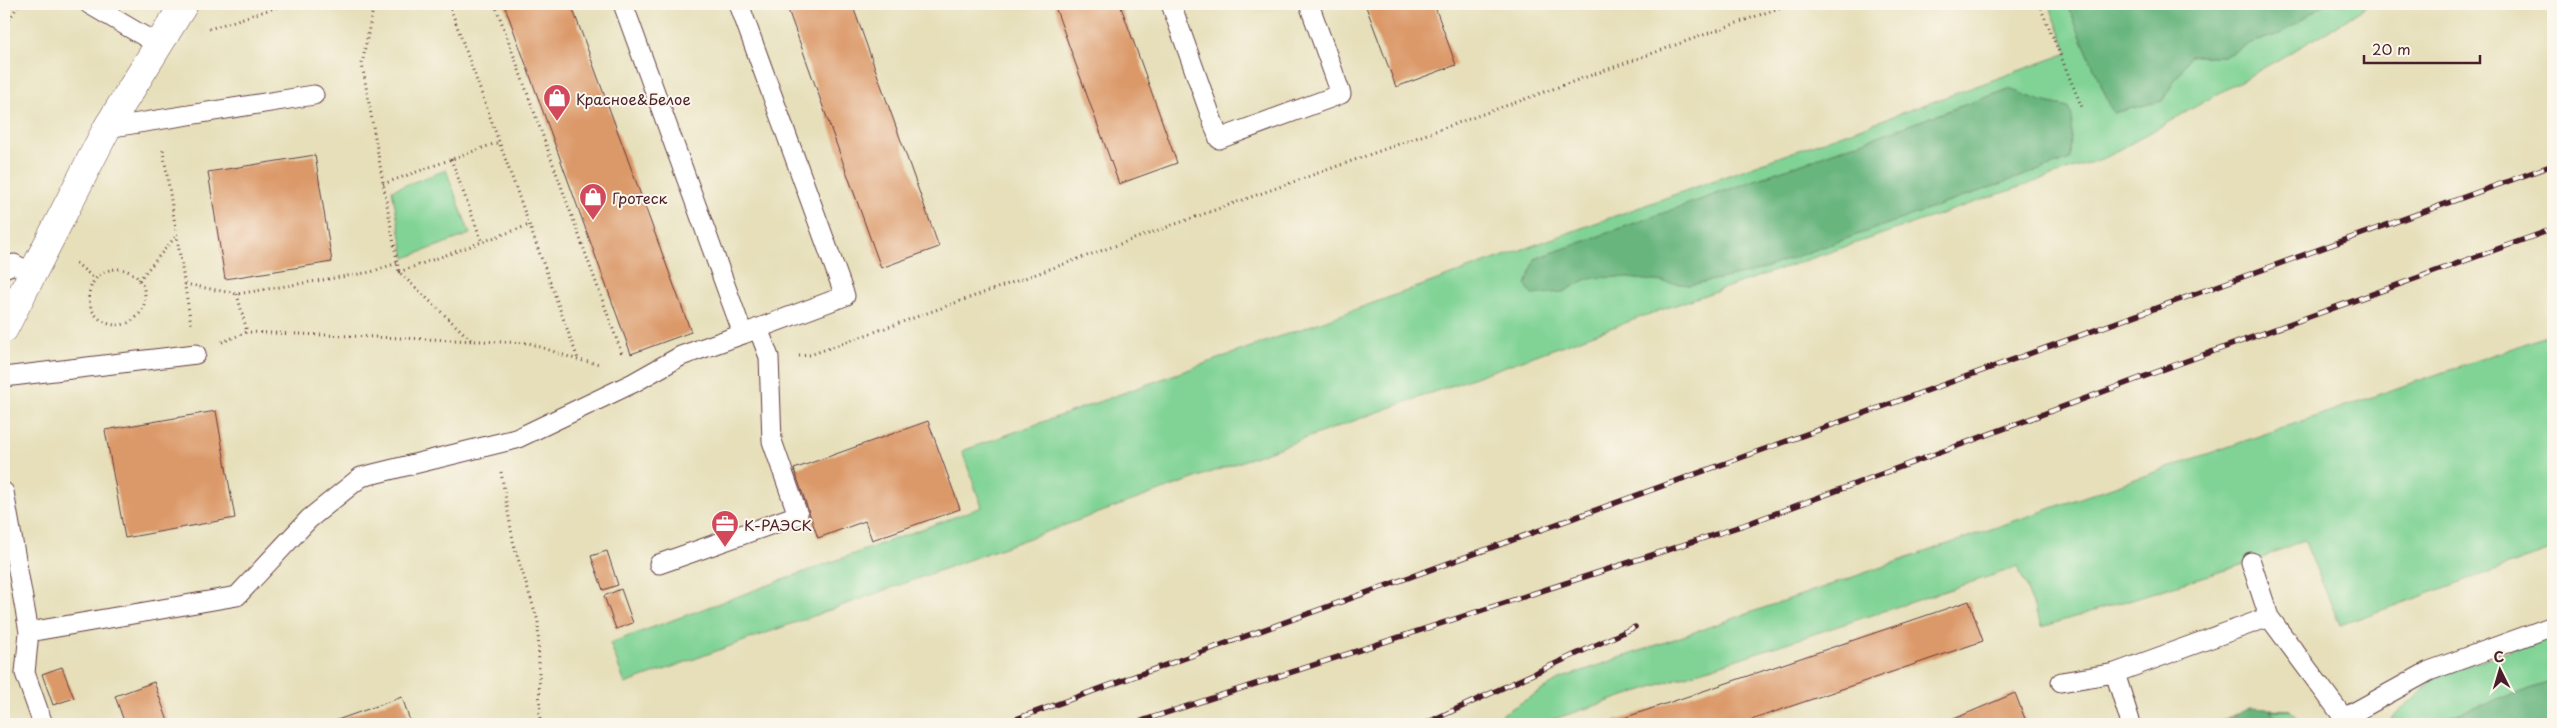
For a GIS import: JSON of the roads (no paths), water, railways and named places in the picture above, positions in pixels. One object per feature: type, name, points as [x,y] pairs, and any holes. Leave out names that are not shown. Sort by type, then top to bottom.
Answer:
[{"type":"street","points":[[4,329],[107,128],[184,4]]},
{"type":"lane","points":[[89,4],[159,45]]},
{"type":"lane","points":[[623,4],[750,331],[769,357],[772,441],[798,515],[658,564]]},
{"type":"lane","points":[[29,632],[237,596],[309,519],[361,477],[516,438],[630,376],[845,296],[739,4]]},
{"type":"lane","points":[[1171,4],[1219,139],[1341,94],[1309,4]]},
{"type":"lane","points":[[107,128],[314,95]]},
{"type":"lane","points":[[4,268],[14,264],[33,274]]},
{"type":"lane","points":[[4,377],[196,354]]},
{"type":"lane","points":[[4,492],[29,632],[25,673],[43,724]]},
{"type":"lane","points":[[2251,562],[2269,617],[2345,721],[2429,671],[2553,626]]},
{"type":"lane","points":[[2061,682],[2115,673],[2269,617]]},
{"type":"lane","points":[[2115,673],[2131,724]]},
{"type":"railway","points":[[1002,724],[2553,165]]},
{"type":"railway","points":[[1132,724],[1744,525],[2178,364],[2553,229]]},
{"type":"railway","points":[[1424,724],[1635,627]]},
{"type":"place","name":"Красное&Белое","points":[[557,122]]},
{"type":"place","name":"Гротеск","points":[[593,221]]},
{"type":"place","name":"К-РАЭСК","points":[[725,548]]}]
